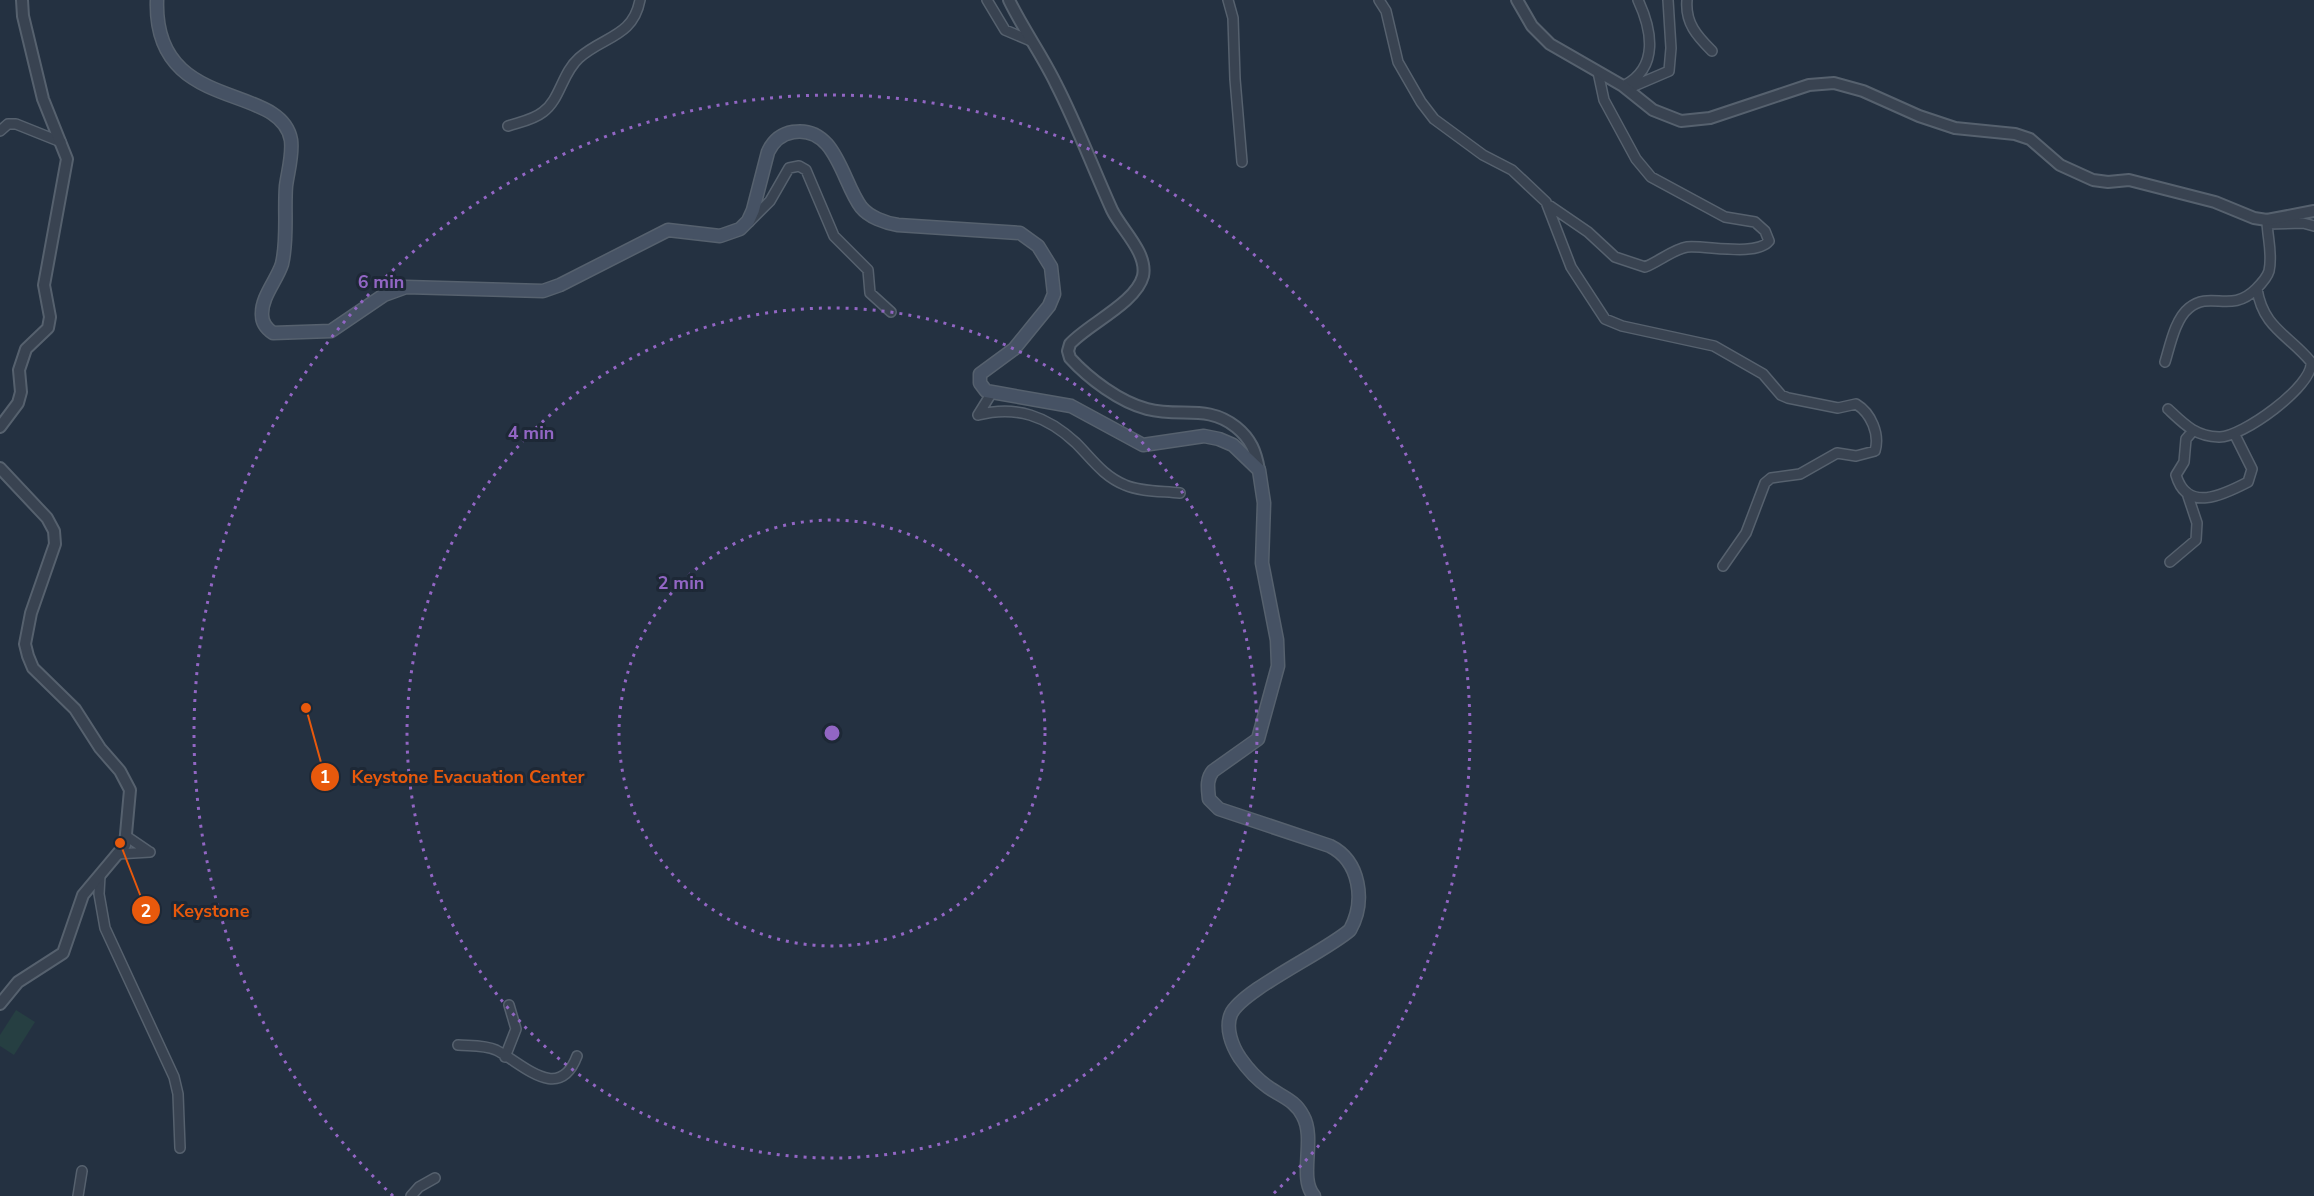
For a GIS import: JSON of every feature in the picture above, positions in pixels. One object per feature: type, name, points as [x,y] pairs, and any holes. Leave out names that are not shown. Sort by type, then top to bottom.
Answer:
[{"type":"main road","points":[[158,0],[157,13],[165,43],[177,66],[206,86],[277,116],[291,140],[284,253],[261,315],[265,326],[273,333],[331,331],[384,296],[406,287],[543,291],[560,285],[668,231],[720,236],[745,226],[753,210],[771,146],[785,135],[801,132],[818,137],[827,145],[859,205],[883,222],[898,225],[1009,231],[1027,236],[1038,246],[1051,267],[1054,294],[1048,306],[1019,344],[980,374],[980,383],[991,394],[1071,406],[1143,445],[1212,437],[1233,445],[1259,471],[1264,503],[1264,582],[1277,640],[1278,666],[1258,739],[1213,771],[1209,776],[1208,787],[1209,799],[1219,809],[1330,846],[1344,854],[1355,870],[1359,891],[1356,918],[1350,930],[1242,1001],[1230,1019],[1230,1038],[1239,1057],[1266,1085],[1292,1102],[1304,1116],[1308,1132],[1308,1181],[1314,1196]]},
{"type":"street","points":[[0,427],[18,403],[21,392],[19,370],[26,349],[48,328],[50,317],[44,285],[67,159],[43,99],[23,16],[22,0]]},
{"type":"street","points":[[508,126],[532,119],[545,111],[565,75],[578,59],[632,25],[640,0]]},
{"type":"street","points":[[987,0],[1005,30],[1031,41]]},
{"type":"street","points":[[1009,0],[1055,81],[1113,212],[1137,251],[1143,266],[1143,276],[1137,288],[1107,316],[1070,344],[1068,351],[1070,358],[1120,397],[1146,409],[1167,413],[1206,412],[1222,417],[1244,433],[1252,444],[1259,471]]},
{"type":"street","points":[[1228,0],[1233,18],[1235,79],[1242,162]]},
{"type":"street","points":[[1378,0],[1386,11],[1404,75],[1434,119],[1483,155],[1512,170],[1615,257],[1645,267],[1688,247],[1739,249],[1762,246],[1769,241],[1765,231],[1755,222],[1725,217],[1651,177],[1636,159],[1604,100],[1598,72]]},
{"type":"street","points":[[1517,0],[1532,26],[1550,44],[1625,88],[1665,117],[1691,122],[1809,85],[1834,83],[1863,91],[1919,116],[1955,128],[2015,134],[2030,139],[2060,165],[2092,180],[2108,182],[2129,180],[2215,202],[2267,222],[2303,223],[2314,226]]},
{"type":"street","points":[[1625,88],[1644,72],[1648,57],[1646,18],[1638,0]]},
{"type":"street","points":[[1625,88],[1669,71],[1671,48],[1668,0]]},
{"type":"street","points":[[1688,0],[1688,19],[1697,35],[1712,51]]},
{"type":"street","points":[[0,131],[8,124],[16,124],[61,142]]},
{"type":"street","points":[[745,226],[770,201],[789,168],[799,165],[806,170],[839,243],[868,270],[870,293],[891,312]]},
{"type":"street","points":[[1546,201],[1571,267],[1610,323],[1714,346],[1763,374],[1788,398],[1838,408],[1856,404],[1872,422],[1877,444],[1875,451],[1856,456],[1837,453],[1800,474],[1771,478],[1764,483],[1746,533],[1723,566]]},
{"type":"street","points":[[2267,222],[2314,211]]},
{"type":"street","points":[[2165,362],[2183,313],[2190,306],[2208,301],[2236,302],[2245,299],[2257,289],[2269,272],[2270,243],[2267,222]]},
{"type":"street","points":[[2168,409],[2192,432],[2222,438],[2235,435],[2250,427],[2283,402],[2303,383],[2312,366],[2308,359],[2268,321],[2262,311],[2257,289]]},
{"type":"street","points":[[991,394],[978,415],[1010,409],[1029,414],[1053,426],[1076,443],[1097,468],[1120,483],[1140,489],[1180,493]]},
{"type":"street","points":[[2170,562],[2196,540],[2197,523],[2188,496],[2176,476],[2184,462],[2186,439],[2192,432]]},
{"type":"street","points":[[2188,496],[2215,496],[2248,482],[2252,469],[2235,435]]},
{"type":"street","points":[[0,468],[47,518],[54,531],[55,543],[31,613],[26,644],[28,656],[33,668],[75,709],[127,781],[130,790],[125,845],[90,884],[78,906],[63,953],[18,982],[0,1004]]},
{"type":"street","points":[[117,854],[150,852],[126,836]]},
{"type":"street","points":[[100,875],[100,904],[105,928],[174,1077],[178,1094],[180,1148]]},
{"type":"street","points":[[505,1057],[516,1029],[508,1005]]},
{"type":"street","points":[[458,1045],[488,1047],[518,1066],[555,1079],[569,1071],[577,1056]]},
{"type":"street","points":[[78,1196],[82,1171]]},
{"type":"street","points":[[411,1196],[419,1187],[435,1178]]},
{"type":"green space","points":[[16,1010],[35,1022],[14,1055],[0,1046],[0,1035]]},
{"type":"place","name":"Keystone Evacuation Center","points":[[306,708]]},
{"type":"place","name":"Keystone","points":[[120,843]]}]
